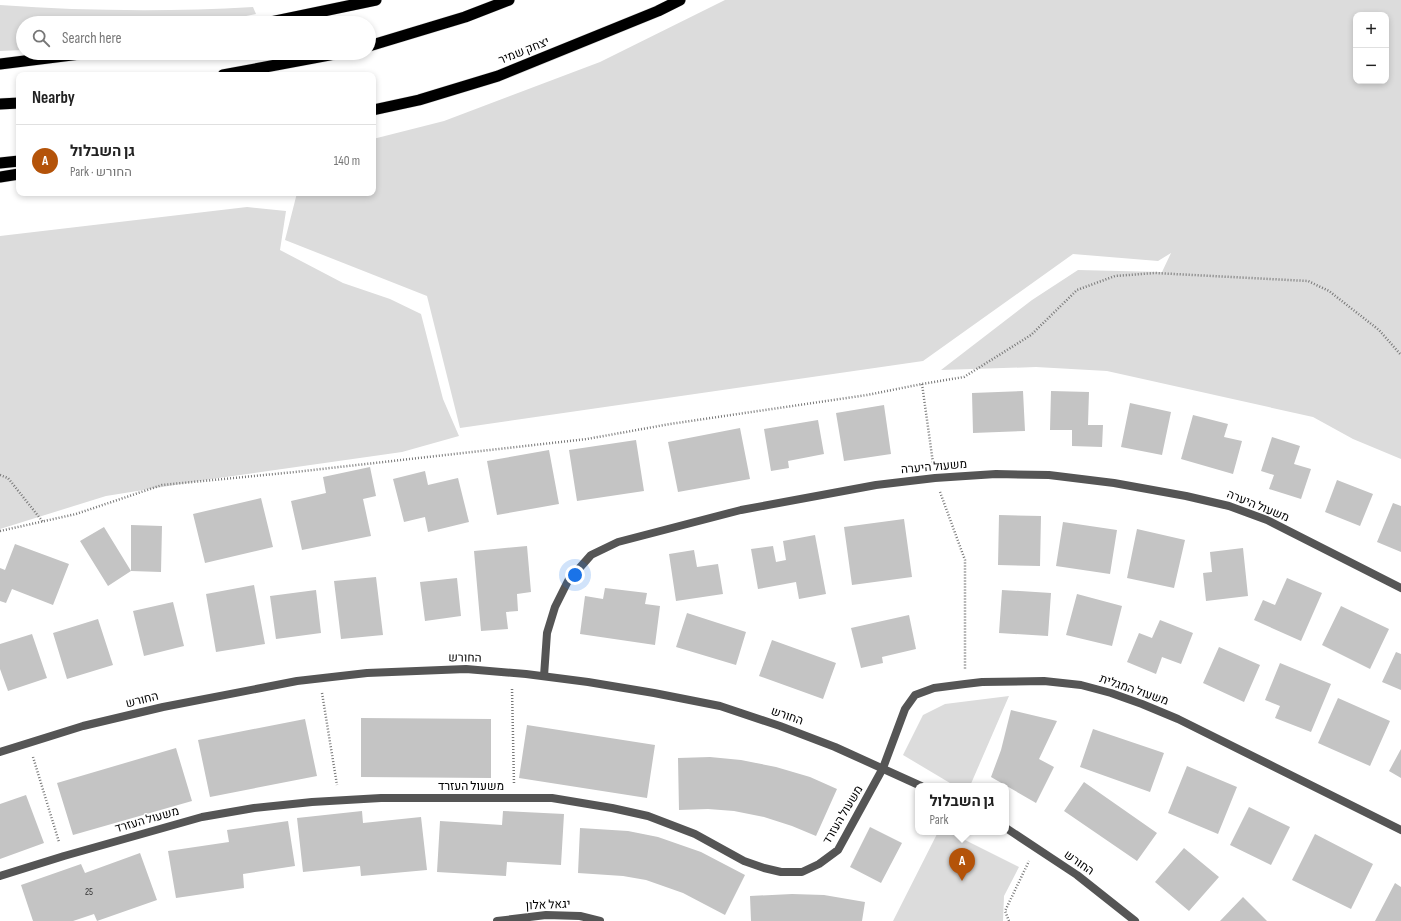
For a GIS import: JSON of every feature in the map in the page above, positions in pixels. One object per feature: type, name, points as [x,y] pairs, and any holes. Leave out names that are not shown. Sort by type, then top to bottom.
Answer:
[{"type":"highway","points":[[299,16],[376,0]]},
{"type":"highway","points":[[376,44],[465,17],[509,0]]},
{"type":"highway","name":"יצחק שמיר","points":[[376,109],[419,100],[498,76],[658,11],[680,0]]},
{"type":"highway","points":[[0,64],[32,60]]},
{"type":"highway","points":[[239,72],[303,60]]},
{"type":"highway","points":[[0,104],[16,103]]},
{"type":"highway","points":[[0,163],[16,161]]},
{"type":"highway","points":[[0,177],[16,174]]},
{"type":"street","name":"משעול היערה","points":[[544,676],[547,633],[555,607],[568,581],[591,555],[618,542],[741,510],[876,485],[935,478],[996,474],[1049,475],[1114,483],[1186,496],[1229,506],[1267,520],[1401,588]]},
{"type":"street","name":"החורש","points":[[0,752],[83,726],[163,706],[297,681],[367,673],[426,670],[466,670],[512,672],[544,676],[654,693],[720,706],[793,730],[835,746],[915,783]]},
{"type":"street","name":"משעול המגלית","points":[[883,768],[905,709],[915,695],[934,688],[982,682],[1044,681],[1081,685],[1111,693],[1178,719],[1401,830]]},
{"type":"street","name":"משעול העזרד","points":[[0,876],[64,856],[202,817],[254,808],[339,800],[381,798],[552,798],[612,808],[648,816],[695,834],[744,861],[781,872],[802,872],[819,864],[838,850],[883,768]]},
{"type":"street","name":"החורש","points":[[1009,830],[1077,875],[1135,921]]},
{"type":"street","name":"יגאל אלון","points":[[497,921],[546,915],[580,916],[600,921]]},
{"type":"path","points":[[0,531],[76,514],[162,485],[295,472],[587,439],[670,424],[866,395],[964,377],[1031,335],[1077,290],[1115,276],[1155,273],[1308,281],[1329,290],[1379,330],[1401,355]]},
{"type":"path","points":[[922,384],[935,478],[965,560],[965,684]]},
{"type":"path","points":[[0,475],[8,478],[43,522]]},
{"type":"path","points":[[512,672],[514,798]]},
{"type":"path","points":[[319,679],[339,800]]},
{"type":"path","points":[[28,743],[64,856]]},
{"type":"path","points":[[1009,921],[1005,911],[1036,847]]},
{"type":"shaded area","points":[[725,0],[1401,0],[1401,459],[1353,439],[1313,417],[1107,371],[1036,367],[941,370],[1032,300],[1078,270],[1162,272],[1171,253],[1158,261],[1073,254],[923,361],[460,428],[427,296],[285,240],[296,196],[376,196],[376,138],[444,121],[600,62]]},
{"type":"shaded area","points":[[0,5],[63,9],[126,10],[189,10],[253,7],[256,14],[246,16],[16,16],[16,50],[0,51]]},
{"type":"shaded area","points":[[247,207],[286,211],[280,250],[343,283],[390,299],[421,314],[443,399],[459,436],[402,452],[212,479],[106,496],[0,529],[0,236]]},
{"type":"shaded area","points":[[1009,696],[971,783],[950,783],[903,755],[923,715],[945,704]]},
{"type":"shaded area","points":[[936,835],[955,835],[1019,867],[1004,896],[1003,921],[893,921]]},
{"type":"building","points":[[1023,391],[1025,431],[973,433],[972,393]]},
{"type":"building","points":[[1051,391],[1089,392],[1088,425],[1103,425],[1102,447],[1072,446],[1072,430],[1050,430]]},
{"type":"building","points":[[1130,403],[1171,412],[1162,455],[1121,447]]},
{"type":"building","points":[[884,405],[891,454],[844,461],[836,413]]},
{"type":"building","points":[[1193,415],[1228,424],[1224,437],[1242,441],[1233,474],[1181,459]]},
{"type":"building","points":[[818,420],[824,454],[788,461],[789,468],[771,471],[764,429]]},
{"type":"building","points":[[740,428],[750,479],[678,492],[668,442]]},
{"type":"building","points":[[1272,437],[1300,446],[1294,464],[1311,469],[1301,499],[1269,489],[1274,475],[1261,471]]},
{"type":"building","points":[[636,440],[644,491],[577,501],[569,450]]},
{"type":"building","points":[[549,450],[559,504],[497,515],[487,461]]},
{"type":"building","points":[[370,467],[376,496],[363,499],[371,536],[302,550],[291,501],[326,493],[323,477]]},
{"type":"building","points":[[425,471],[428,485],[458,478],[469,522],[428,532],[425,517],[404,522],[393,479]]},
{"type":"building","points":[[1337,480],[1373,494],[1360,526],[1325,512]]},
{"type":"building","points":[[261,498],[273,547],[205,563],[193,514]]},
{"type":"building","points":[[1393,503],[1401,506],[1401,552],[1377,542]]},
{"type":"building","points":[[999,515],[1041,516],[1040,566],[998,565]]},
{"type":"building","points":[[904,519],[912,577],[852,585],[844,527]]},
{"type":"building","points":[[1063,522],[1117,530],[1110,574],[1056,566]]},
{"type":"building","points":[[131,525],[162,526],[161,572],[131,571]]},
{"type":"building","points":[[104,527],[131,571],[108,586],[80,541]]},
{"type":"building","points":[[1137,529],[1185,540],[1174,588],[1127,578]]},
{"type":"building","points":[[815,535],[826,594],[799,599],[796,582],[758,589],[751,549],[773,546],[776,562],[786,560],[783,541]]},
{"type":"building","points":[[15,544],[69,564],[53,605],[12,589],[6,603],[0,601],[0,568],[5,570]]},
{"type":"building","points":[[527,546],[531,592],[517,594],[518,611],[506,612],[508,629],[481,631],[474,551]]},
{"type":"building","points":[[1243,548],[1248,596],[1206,601],[1203,573],[1212,572],[1210,552]]},
{"type":"building","points":[[694,550],[697,567],[718,564],[723,594],[676,601],[669,554]]},
{"type":"building","points":[[376,577],[383,635],[341,639],[334,581]]},
{"type":"building","points":[[457,578],[461,616],[425,621],[420,582]]},
{"type":"building","points":[[1287,578],[1322,593],[1301,641],[1254,620],[1263,600],[1275,605]]},
{"type":"building","points":[[254,585],[265,644],[216,652],[206,594]]},
{"type":"building","points":[[605,588],[647,593],[645,604],[660,606],[655,645],[580,634],[585,596],[603,599]]},
{"type":"building","points":[[316,590],[321,633],[276,639],[270,596]]},
{"type":"building","points":[[1002,590],[1051,593],[1048,636],[999,633]]},
{"type":"building","points":[[1077,594],[1122,606],[1112,646],[1066,635]]},
{"type":"building","points":[[173,602],[184,646],[144,656],[133,611]]},
{"type":"building","points":[[1341,606],[1389,629],[1370,669],[1322,645]]},
{"type":"building","points":[[687,613],[746,632],[736,665],[676,647]]},
{"type":"building","points":[[909,615],[916,649],[882,657],[883,663],[861,668],[851,628]]},
{"type":"building","points":[[98,619],[113,665],[67,679],[53,633]]},
{"type":"building","points":[[1160,620],[1193,633],[1181,664],[1162,657],[1156,674],[1127,662],[1139,633],[1152,638]]},
{"type":"building","points":[[32,634],[47,678],[8,691],[0,669],[0,644]]},
{"type":"building","points":[[772,640],[836,663],[823,699],[759,676]]},
{"type":"building","points":[[1219,647],[1260,665],[1244,702],[1203,683]]},
{"type":"building","points":[[1396,652],[1401,654],[1401,690],[1382,682]]},
{"type":"building","points":[[1280,663],[1331,684],[1311,732],[1275,718],[1280,706],[1265,700]]},
{"type":"building","points":[[1338,698],[1390,721],[1370,766],[1318,743]]},
{"type":"building","points":[[1011,710],[1057,721],[1039,759],[1054,767],[1036,803],[1009,787],[1009,783],[1001,783],[991,777],[1001,750]]},
{"type":"building","points":[[361,718],[491,719],[491,778],[361,777]]},
{"type":"building","points":[[305,719],[317,776],[210,797],[198,740]]},
{"type":"building","points":[[527,725],[655,745],[647,798],[519,778]]},
{"type":"building","points":[[1093,729],[1164,753],[1150,792],[1080,767]]},
{"type":"building","points":[[176,748],[192,801],[73,835],[57,783]]},
{"type":"building","points":[[1401,749],[1401,778],[1389,771]]},
{"type":"building","points":[[710,757],[741,760],[776,767],[810,777],[837,789],[816,836],[764,817],[734,811],[708,809],[679,810],[678,758]]},
{"type":"building","points":[[1187,766],[1237,787],[1218,834],[1168,813]]},
{"type":"building","points":[[1084,782],[1157,833],[1137,861],[1064,811]]},
{"type":"building","points":[[26,795],[44,843],[0,859],[0,804]]},
{"type":"building","points":[[1249,807],[1290,827],[1271,865],[1230,845]]},
{"type":"building","points":[[362,811],[363,823],[421,817],[427,870],[361,876],[360,866],[303,872],[297,818]]},
{"type":"building","points":[[503,811],[564,814],[561,865],[507,862],[506,876],[437,872],[440,821],[502,825]]},
{"type":"building","points":[[288,821],[295,866],[243,874],[244,888],[176,898],[168,851],[229,842],[227,830]]},
{"type":"building","points":[[870,827],[902,843],[881,883],[850,867]]},
{"type":"building","points":[[580,828],[628,831],[658,837],[701,852],[745,875],[725,915],[683,893],[646,880],[623,876],[578,873]]},
{"type":"building","points":[[1315,834],[1373,864],[1351,909],[1292,880]]},
{"type":"building","points":[[1184,848],[1219,877],[1189,911],[1155,882]]},
{"type":"building","points":[[140,853],[157,900],[97,921],[94,914],[73,921],[33,921],[21,885],[81,864],[85,873]]},
{"type":"building","points":[[1395,883],[1401,887],[1401,921],[1375,921]]},
{"type":"building","points":[[792,894],[824,895],[865,902],[862,921],[751,921],[750,896]]},
{"type":"building","points":[[1243,897],[1267,921],[1220,921]]},
{"type":"place","name":"גן השבלול","points":[[962,881]]}]
